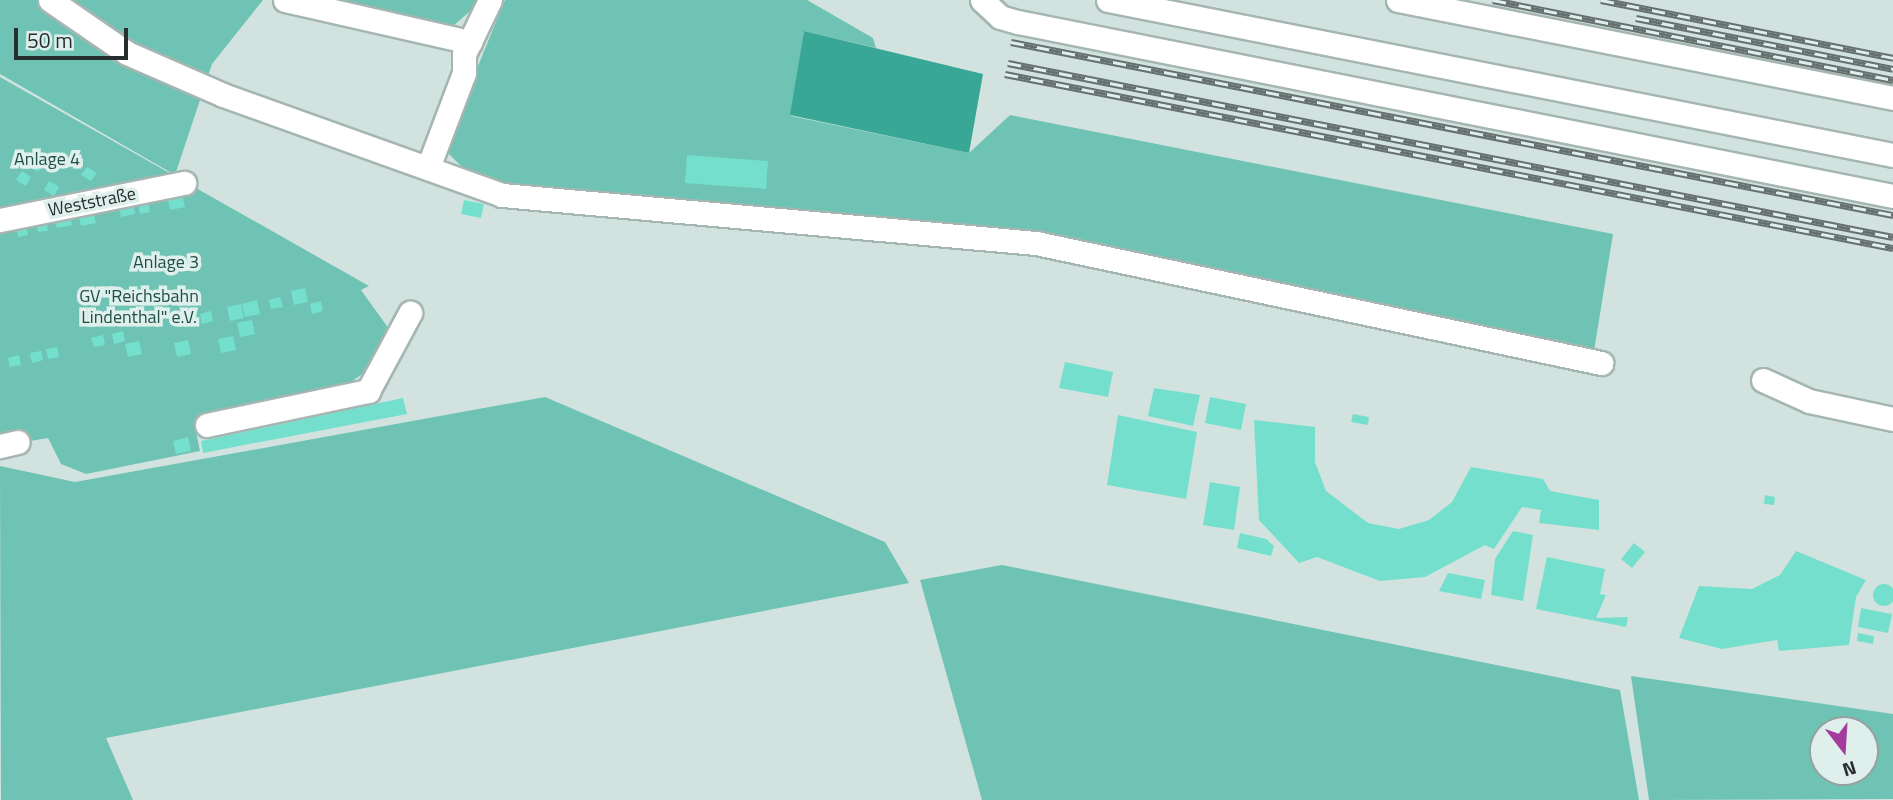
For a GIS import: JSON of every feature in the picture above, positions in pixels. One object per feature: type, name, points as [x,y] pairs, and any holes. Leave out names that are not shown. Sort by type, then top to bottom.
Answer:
[{"type":"lane","points":[[50,0],[127,53],[163,69],[321,133],[429,165],[485,191],[532,200],[1036,243],[1601,363]]},
{"type":"lane","points":[[285,0],[470,42]]},
{"type":"lane","points":[[429,165],[470,42],[490,0]]},
{"type":"lane","points":[[982,0],[1000,17],[1018,22],[1893,196]]},
{"type":"lane","points":[[1108,0],[1893,155]]},
{"type":"lane","points":[[1398,0],[1893,98]]},
{"type":"lane","name":"Weststraße","points":[[0,220],[184,183]]},
{"type":"lane","points":[[206,425],[368,391],[410,313]]},
{"type":"lane","points":[[1763,380],[1810,401],[1893,419]]},
{"type":"green space","points":[[0,0],[263,0],[212,64],[175,175],[0,74]]},
{"type":"green space","points":[[330,0],[483,0],[453,26]]},
{"type":"green space","points":[[505,0],[807,0],[873,38],[876,48],[804,31],[791,116],[969,153],[1010,115],[1613,234],[1594,351],[1177,268],[476,181],[444,149]]},
{"type":"green space","name":"GV \"Reichsbahn Lindenthal\" e.V.","points":[[0,77],[369,286],[361,290],[389,329],[374,366],[345,386],[194,421],[200,451],[86,474],[61,464],[48,438],[0,446]]},
{"type":"green space","points":[[545,397],[885,542],[909,583],[106,738],[133,800],[1,800],[0,466],[75,482]]},
{"type":"green space","points":[[1002,565],[1620,690],[1639,800],[982,800],[920,580]]},
{"type":"green space","points":[[1631,676],[1893,714],[1893,799],[1649,800]]},
{"type":"shaded area","points":[[804,31],[983,74],[969,153],[790,115]]},
{"type":"building","points":[[687,155],[768,161],[766,189],[685,183]]},
{"type":"building","points":[[33,157],[43,163],[38,172],[28,166]]},
{"type":"building","points":[[87,167],[97,173],[91,181],[81,175]]},
{"type":"building","points":[[22,171],[31,177],[26,186],[16,180]]},
{"type":"building","points":[[49,181],[59,187],[54,196],[44,190]]},
{"type":"building","points":[[182,193],[185,207],[170,210],[167,196]]},
{"type":"building","points":[[132,200],[135,214],[121,217],[118,204]]},
{"type":"building","points":[[148,200],[150,212],[140,214],[138,202]]},
{"type":"building","points":[[464,200],[484,204],[481,218],[461,214]]},
{"type":"building","points":[[93,210],[96,223],[81,226],[78,213]]},
{"type":"building","points":[[69,212],[72,225],[57,228],[54,215]]},
{"type":"building","points":[[46,219],[48,231],[38,232],[36,221]]},
{"type":"building","points":[[26,224],[28,235],[18,237],[16,226]]},
{"type":"building","points":[[305,288],[308,302],[294,305],[291,291]]},
{"type":"building","points":[[280,297],[283,307],[271,309],[269,300]]},
{"type":"building","points":[[257,300],[260,314],[245,317],[242,304]]},
{"type":"building","points":[[321,301],[323,311],[312,314],[310,304]]},
{"type":"building","points":[[241,304],[244,318],[230,321],[227,307]]},
{"type":"building","points":[[211,311],[213,321],[202,324],[200,314]]},
{"type":"building","points":[[197,314],[199,324],[188,327],[186,317]]},
{"type":"building","points":[[252,320],[255,334],[240,337],[237,323]]},
{"type":"building","points":[[123,331],[125,341],[114,344],[112,334]]},
{"type":"building","points":[[103,335],[105,345],[94,347],[91,338]]},
{"type":"building","points":[[233,336],[236,350],[221,353],[218,339]]},
{"type":"building","points":[[188,340],[191,354],[177,357],[174,343]]},
{"type":"building","points":[[139,341],[142,354],[128,357],[125,344]]},
{"type":"building","points":[[57,347],[59,357],[48,359],[46,349]]},
{"type":"building","points":[[41,351],[43,360],[32,363],[30,353]]},
{"type":"building","points":[[19,355],[21,365],[10,367],[8,358]]},
{"type":"building","points":[[1065,362],[1113,372],[1108,397],[1059,388]]},
{"type":"building","points":[[1154,388],[1200,395],[1193,426],[1148,416]]},
{"type":"building","points":[[1210,397],[1246,404],[1241,430],[1205,423]]},
{"type":"building","points":[[403,398],[407,414],[203,453],[201,441]]},
{"type":"building","points":[[1353,414],[1369,417],[1368,425],[1351,422]]},
{"type":"building","points":[[1118,415],[1197,432],[1186,499],[1107,485]]},
{"type":"building","points":[[1254,420],[1315,427],[1315,462],[1326,491],[1368,523],[1399,529],[1429,520],[1452,502],[1471,467],[1543,479],[1550,491],[1599,500],[1599,530],[1539,523],[1541,510],[1522,507],[1494,549],[1485,545],[1425,577],[1380,581],[1317,557],[1299,563],[1259,520]]},
{"type":"building","points":[[188,437],[191,451],[176,454],[173,441]]},
{"type":"building","points":[[1210,482],[1240,487],[1234,530],[1203,525]]},
{"type":"building","points":[[1765,495],[1775,497],[1774,505],[1764,504]]},
{"type":"building","points":[[1513,531],[1533,535],[1523,601],[1491,595],[1495,559]]},
{"type":"building","points":[[1240,533],[1266,539],[1274,546],[1271,556],[1237,548]]},
{"type":"building","points":[[1634,543],[1645,552],[1632,568],[1621,559]]},
{"type":"building","points":[[1796,551],[1866,580],[1856,597],[1849,645],[1779,651],[1777,640],[1722,649],[1679,638],[1699,586],[1752,589],[1780,575]]},
{"type":"building","points":[[1547,557],[1605,569],[1600,594],[1606,595],[1596,618],[1628,617],[1626,627],[1536,609]]},
{"type":"building","points":[[1448,573],[1485,580],[1481,599],[1439,591]]},
{"type":"building","points":[[1884,584],[1892,587],[1895,595],[1892,603],[1884,606],[1876,603],[1873,595],[1876,587]]},
{"type":"building","points":[[1861,608],[1892,614],[1888,633],[1858,627]]},
{"type":"building","points":[[1858,633],[1874,636],[1873,644],[1857,641]]},
{"type":"railway","points":[[1493,0],[1893,80]]},
{"type":"railway","points":[[1601,0],[1893,58]]},
{"type":"railway","points":[[1636,18],[1893,69]]},
{"type":"railway","points":[[1011,42],[1893,215]]},
{"type":"railway","points":[[1008,63],[1893,237]]},
{"type":"railway","points":[[1005,74],[1893,248]]},
{"type":"park label","name":"Anlage 4","points":[[47,159]]},
{"type":"park label","name":"Anlage 3","points":[[166,262]]}]
